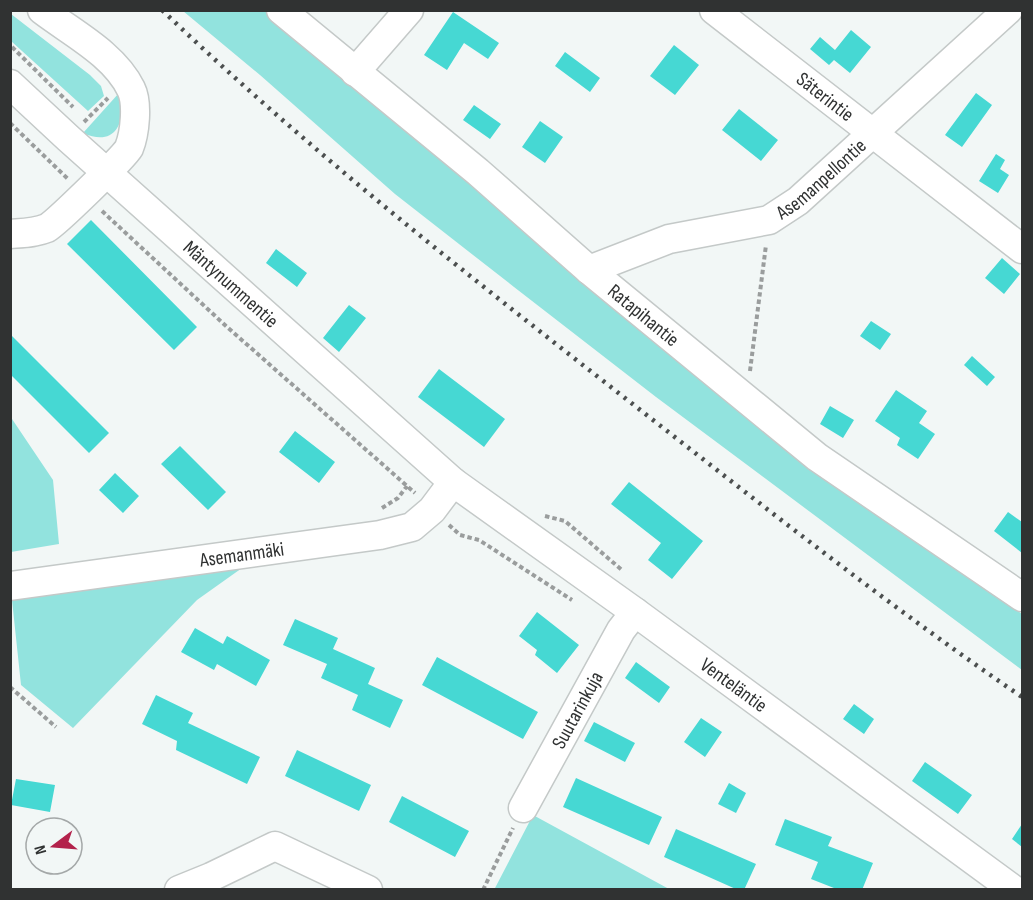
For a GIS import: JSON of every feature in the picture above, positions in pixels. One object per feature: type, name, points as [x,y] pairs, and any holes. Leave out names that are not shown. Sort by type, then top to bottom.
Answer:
[{"type":"street","points":[[10,234],[33,232],[48,227],[106,173],[129,148],[136,117],[132,90],[107,58],[42,10]]},
{"type":"street","name":"Ratapihantie","points":[[281,10],[478,172],[590,270],[817,458],[1023,597]]},
{"type":"street","points":[[355,72],[409,10]]},
{"type":"street","name":"Säterintie","points":[[714,10],[1023,249]]},
{"type":"street","name":"Asemanpellontie","points":[[590,270],[669,239],[769,220],[798,201],[1008,10]]},
{"type":"street","name":"Mäntynummentie","points":[[10,84],[77,129],[106,173],[453,482]]},
{"type":"street","name":"Asemanmäki","points":[[10,586],[380,535],[412,527],[432,510],[453,482]]},
{"type":"street","name":"Venteläntie","points":[[453,482],[1014,890]]},
{"type":"street","name":"Suutarinkuja","points":[[523,808],[621,630],[634,612]]},
{"type":"street","points":[[179,890],[275,846],[368,890]]},
{"type":"path","points":[[12,47],[77,129]]},
{"type":"path","points":[[49,160],[111,95]]},
{"type":"path","points":[[746,400],[769,220]]},
{"type":"path","points":[[10,687],[56,728]]},
{"type":"path","points":[[483,890],[523,808]]},
{"type":"shaded area","points":[[183,11],[267,11],[929,550],[1022,614],[1022,670],[656,397],[395,194],[260,75]]},
{"type":"shaded area","points":[[11,14],[90,75],[101,86],[104,96],[88,111],[11,41]]},
{"type":"shaded area","points":[[119,93],[121,113],[116,129],[104,137],[94,137],[83,133]]},
{"type":"shaded area","points":[[10,416],[53,480],[59,544],[11,552]]},
{"type":"shaded area","points":[[242,568],[197,600],[73,728],[21,685],[12,600]]},
{"type":"shaded area","points":[[533,815],[669,889],[494,890]]},
{"type":"building","points":[[453,12],[499,43],[488,59],[464,43],[447,70],[424,55]]},
{"type":"building","points":[[851,30],[871,47],[850,73],[834,60],[829,65],[810,49],[820,37],[835,50]]},
{"type":"building","points":[[674,45],[699,65],[675,95],[650,76]]},
{"type":"building","points":[[565,52],[600,78],[590,92],[555,66]]},
{"type":"building","points":[[976,93],[992,105],[962,147],[945,135]]},
{"type":"building","points":[[474,105],[501,124],[490,139],[463,120]]},
{"type":"building","points":[[739,109],[778,140],[761,161],[722,130]]},
{"type":"building","points":[[540,121],[563,137],[545,163],[522,147]]},
{"type":"building","points":[[996,154],[1005,160],[1000,169],[1009,175],[998,193],[979,181]]},
{"type":"building","points":[[91,220],[197,327],[174,350],[67,244]]},
{"type":"building","points":[[276,249],[307,273],[297,287],[266,263]]},
{"type":"building","points":[[1002,258],[1020,274],[1004,294],[985,278]]},
{"type":"building","points":[[349,305],[366,318],[339,352],[323,338]]},
{"type":"building","points":[[871,321],[891,334],[880,350],[860,336]]},
{"type":"building","points":[[10,334],[109,433],[89,453],[10,374]]},
{"type":"building","points":[[972,356],[995,377],[987,386],[964,365]]},
{"type":"building","points":[[439,369],[505,419],[484,447],[418,397]]},
{"type":"building","points":[[896,390],[927,411],[919,423],[935,434],[918,459],[897,445],[900,438],[875,421]]},
{"type":"building","points":[[830,406],[854,420],[843,438],[820,424]]},
{"type":"building","points":[[295,431],[335,462],[319,483],[279,452]]},
{"type":"building","points":[[180,446],[226,492],[208,510],[161,464]]},
{"type":"building","points":[[115,473],[139,496],[123,513],[99,490]]},
{"type":"building","points":[[629,482],[703,541],[672,579],[648,560],[661,543],[611,504]]},
{"type":"building","points":[[1008,512],[1022,522],[1022,553],[994,531]]},
{"type":"building","points":[[537,612],[579,645],[557,673],[535,655],[537,650],[519,636]]},
{"type":"building","points":[[295,619],[338,638],[333,649],[375,668],[368,684],[403,700],[390,728],[352,710],[358,695],[321,678],[327,664],[283,645]]},
{"type":"building","points":[[195,628],[223,644],[227,636],[270,660],[256,686],[217,664],[214,670],[181,652]]},
{"type":"building","points":[[437,657],[538,712],[523,739],[422,685]]},
{"type":"building","points":[[636,662],[670,687],[659,703],[625,678]]},
{"type":"building","points":[[156,695],[193,713],[188,723],[260,757],[247,784],[176,750],[177,741],[142,724]]},
{"type":"building","points":[[854,704],[874,719],[864,734],[843,719]]},
{"type":"building","points":[[701,718],[722,732],[705,757],[684,742]]},
{"type":"building","points":[[594,722],[635,743],[625,762],[584,741]]},
{"type":"building","points":[[297,750],[371,785],[359,811],[285,776]]},
{"type":"building","points":[[925,762],[972,795],[958,814],[912,781]]},
{"type":"building","points":[[576,778],[662,817],[649,845],[563,807]]},
{"type":"building","points":[[16,779],[55,785],[50,812],[11,805]]},
{"type":"building","points":[[729,783],[746,793],[736,813],[718,804]]},
{"type":"building","points":[[402,796],[469,831],[455,857],[389,822]]},
{"type":"building","points":[[785,819],[832,837],[828,846],[873,863],[862,890],[839,890],[811,879],[818,862],[775,845]]},
{"type":"building","points":[[1022,824],[1022,847],[1012,839]]},
{"type":"building","points":[[676,829],[756,864],[744,890],[738,890],[664,857]]},
{"type":"railway","points":[[162,10],[327,159],[499,299],[816,547],[1022,697]]}]
